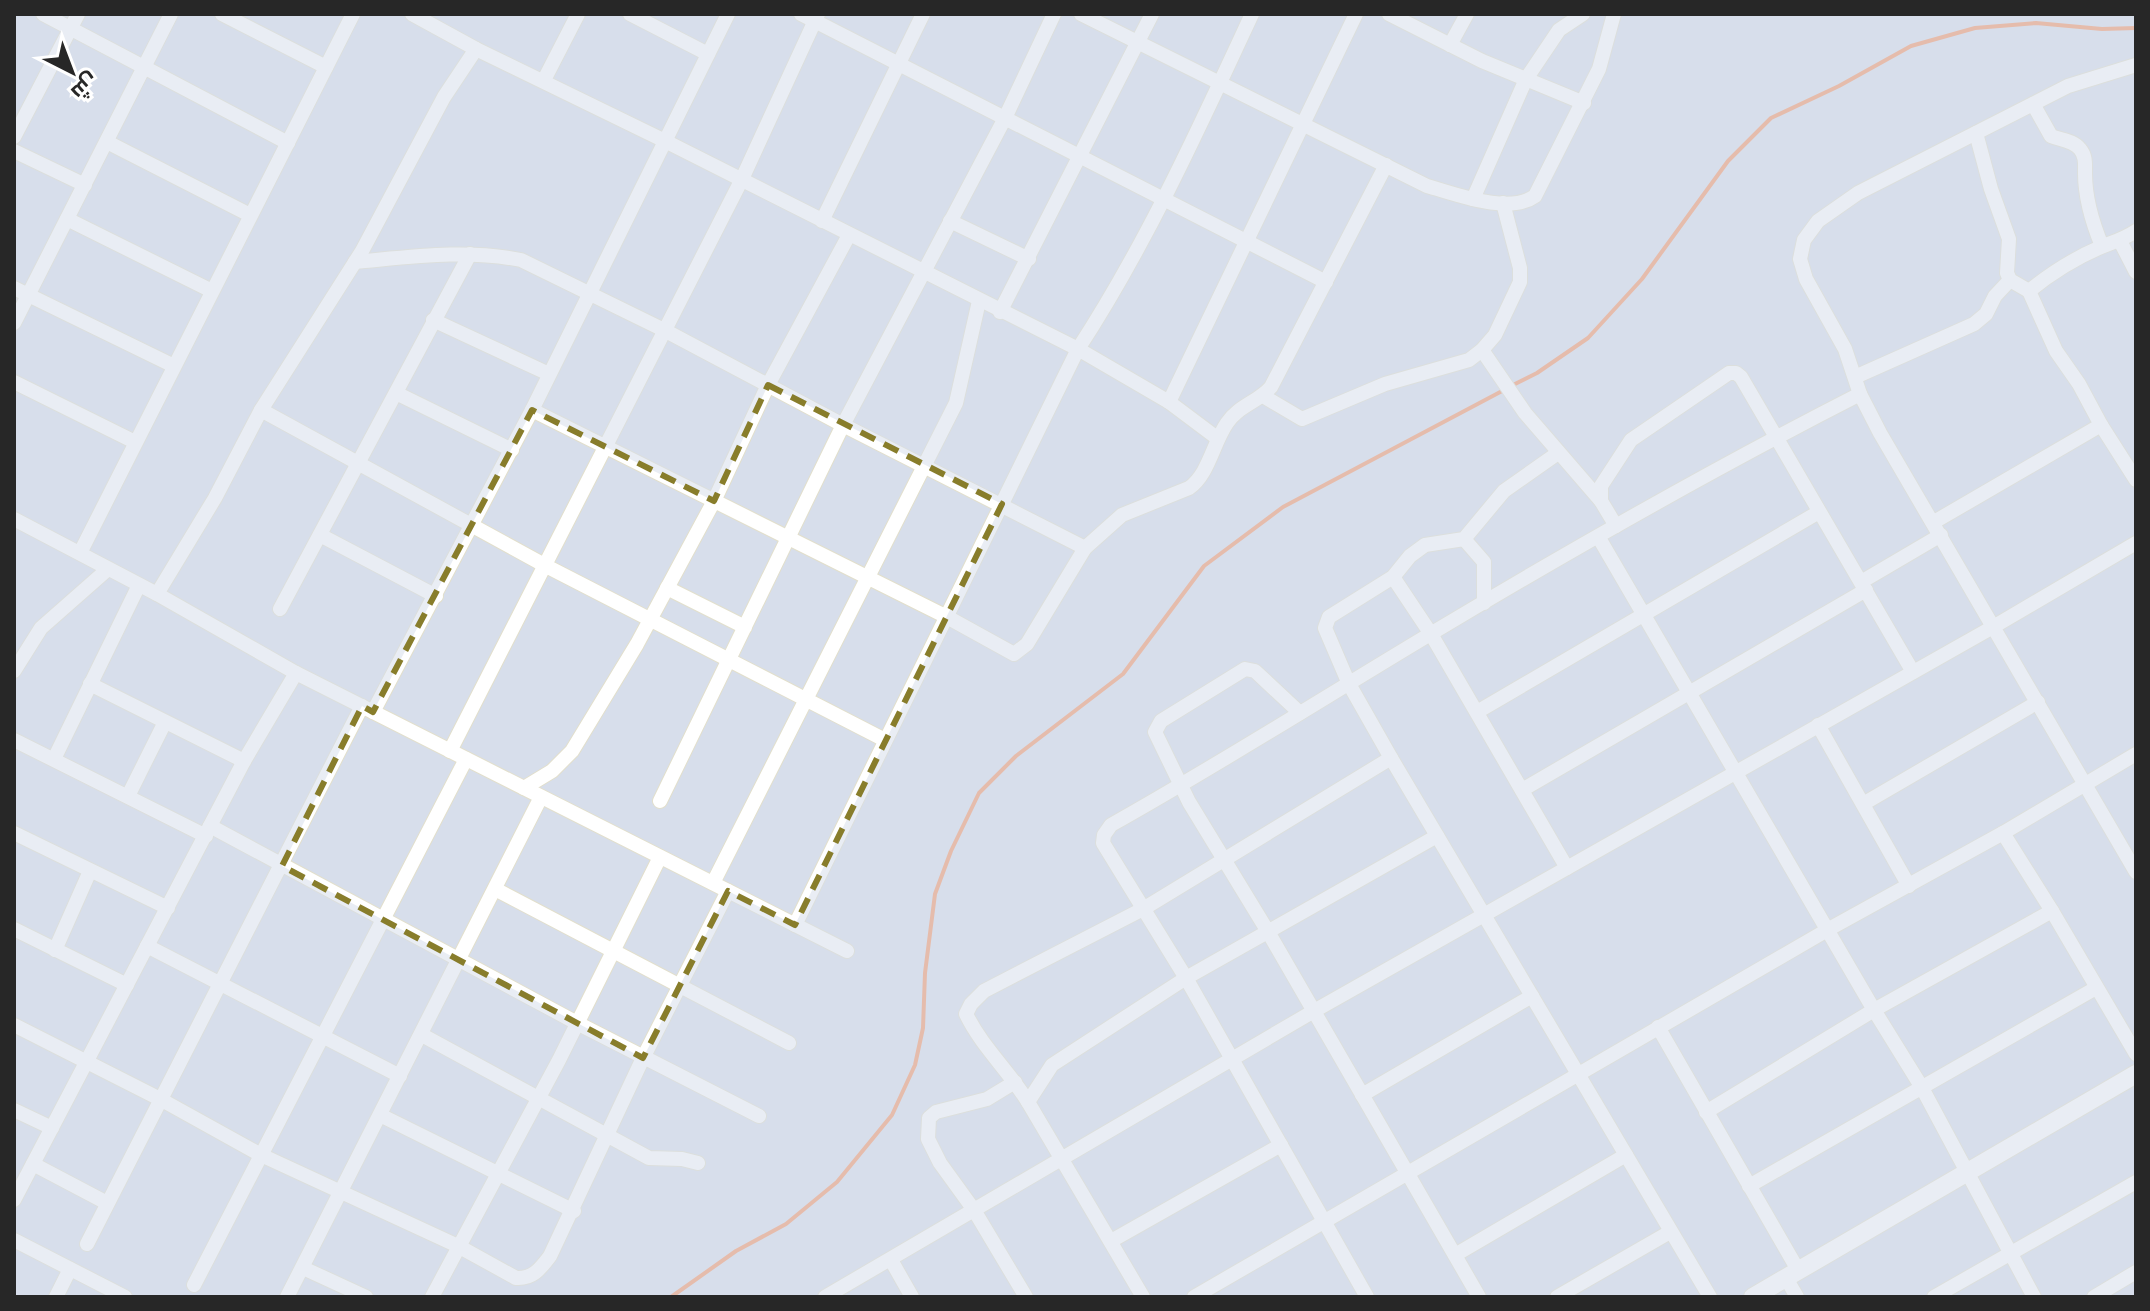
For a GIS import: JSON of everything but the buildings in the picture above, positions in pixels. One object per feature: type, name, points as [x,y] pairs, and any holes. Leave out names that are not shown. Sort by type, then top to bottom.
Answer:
[{"type":"street","points":[[43,14],[74,21],[146,67],[288,143]]},
{"type":"street","points":[[14,323],[171,14]]},
{"type":"street","points":[[222,14],[326,67]]},
{"type":"street","points":[[80,553],[353,14]]},
{"type":"street","points":[[412,14],[476,49],[544,80],[1078,349],[1169,402],[1217,438]]},
{"type":"street","points":[[544,80],[578,14]]},
{"type":"street","points":[[630,14],[708,54]]},
{"type":"street","points":[[87,1244],[282,866],[472,527],[728,14]]},
{"type":"street","points":[[822,221],[923,14]]},
{"type":"street","points":[[660,801],[843,425],[1005,118],[1054,14]]},
{"type":"street","points":[[1081,14],[1427,186],[1473,199],[1503,203],[1521,203],[1535,196],[1599,69],[1614,14]]},
{"type":"street","points":[[1000,312],[1152,14]]},
{"type":"street","points":[[795,925],[1078,349],[1161,199],[1252,14]]},
{"type":"street","points":[[1169,402],[1356,14]]},
{"type":"street","points":[[1389,14],[1450,45],[1584,103]]},
{"type":"street","points":[[1450,45],[1467,14]]},
{"type":"street","points":[[1473,199],[1526,79],[1559,30],[1583,14]]},
{"type":"street","points":[[450,751],[742,179],[811,16],[1326,282]]},
{"type":"street","points":[[14,137],[74,21]]},
{"type":"street","points":[[157,594],[215,498],[261,410],[355,262],[444,97],[476,49]]},
{"type":"street","points":[[2134,865],[1860,394],[1845,349],[1806,279],[1800,259],[1804,240],[1818,221],[1858,193],[2068,86],[2136,65]]},
{"type":"street","points":[[2033,104],[2051,136],[2071,142],[2082,152],[2090,215],[2102,246]]},
{"type":"street","points":[[1976,133],[2009,239],[2007,273],[2010,280],[2029,291],[2056,351],[2136,480]]},
{"type":"street","points":[[107,142],[250,215]]},
{"type":"street","points":[[14,151],[85,185]]},
{"type":"street","points":[[532,410],[947,617],[1014,654],[1021,651],[1085,548],[1122,515],[1198,482],[1229,419],[1271,387],[1386,165]]},
{"type":"street","points":[[1263,396],[1302,419],[1385,384],[1427,371],[1450,368],[1482,350],[1495,335],[1520,282],[1520,268],[1503,203]]},
{"type":"street","points":[[67,219],[212,291]]},
{"type":"street","points":[[950,221],[1029,259]]},
{"type":"street","points":[[2029,291],[2045,278],[2102,246],[2120,241],[2136,231]]},
{"type":"street","points":[[524,788],[552,771],[572,751],[650,621],[714,501],[768,385],[849,235]]},
{"type":"street","points":[[2120,241],[2136,272]]},
{"type":"street","points":[[355,262],[470,254],[521,260],[664,330],[1085,548]]},
{"type":"street","points":[[280,609],[470,254]]},
{"type":"street","points":[[1855,377],[1981,320],[1995,296],[2010,280]]},
{"type":"street","points":[[14,288],[174,366]]},
{"type":"street","points":[[713,883],[956,403],[979,301]]},
{"type":"street","points":[[433,320],[549,374]]},
{"type":"street","points":[[1482,350],[1525,413],[1601,501],[1616,526]]},
{"type":"street","points":[[1601,501],[1601,486],[1631,440],[1729,373],[1736,373],[1913,672]]},
{"type":"street","points":[[14,382],[135,442]]},
{"type":"street","points":[[396,393],[512,450]]},
{"type":"street","points":[[1367,1297],[1186,978],[1103,843],[1104,835],[1111,825],[1616,526],[1775,437],[1860,394]]},
{"type":"street","points":[[261,410],[472,527],[885,740]]},
{"type":"street","points":[[1522,790],[1864,586],[1938,528],[2101,425]]},
{"type":"street","points":[[1558,453],[1504,491],[1464,539],[1425,545],[1410,556],[1393,577],[1325,622],[1349,684],[1391,758],[1710,1297]]},
{"type":"street","points":[[1477,712],[1819,512]]},
{"type":"street","points":[[14,519],[157,594],[296,673],[847,951]]},
{"type":"street","points":[[320,535],[436,596]]},
{"type":"street","points":[[1599,538],[1921,1086],[2034,1297]]},
{"type":"street","points":[[1464,539],[1484,562],[1484,603]]},
{"type":"street","points":[[825,1297],[1314,1011],[2136,543]]},
{"type":"street","points":[[14,671],[41,628],[108,569]]},
{"type":"street","points":[[1393,577],[1431,634],[1567,868]]},
{"type":"street","points":[[54,759],[139,585]]},
{"type":"street","points":[[667,588],[745,627]]},
{"type":"street","points":[[1300,713],[1255,671],[1245,669],[1156,726],[1155,732],[1189,802],[1267,930],[1479,1297]]},
{"type":"street","points":[[14,1200],[244,761],[296,673]]},
{"type":"street","points":[[90,684],[244,761]]},
{"type":"street","points":[[1863,804],[2038,702]]},
{"type":"street","points":[[128,796],[165,722]]},
{"type":"street","points":[[1818,725],[1909,886]]},
{"type":"street","points":[[14,740],[282,866],[643,1058],[759,1116]]},
{"type":"street","points":[[1194,1297],[2136,754]]},
{"type":"street","points":[[1143,1297],[1028,1102],[988,1051],[966,1014],[984,991],[1143,909],[1391,758]]},
{"type":"street","points":[[194,1285],[466,759]]},
{"type":"street","points":[[287,1297],[541,797]]},
{"type":"street","points":[[14,833],[168,908]]},
{"type":"street","points":[[2003,833],[2136,1054]]},
{"type":"street","points":[[1028,1102],[1052,1065],[1186,978],[1437,836]]},
{"type":"street","points":[[432,1297],[539,1100],[660,857]]},
{"type":"street","points":[[55,950],[90,871]]},
{"type":"street","points":[[495,889],[789,1043]]},
{"type":"street","points":[[14,1025],[160,1099],[261,1155],[458,1246],[516,1278],[525,1279],[539,1271],[550,1256],[574,1211],[643,1058],[728,891]]},
{"type":"street","points":[[1706,1112],[1874,1010],[2052,911]]},
{"type":"street","points":[[14,929],[127,985]]},
{"type":"street","points":[[147,946],[400,1076]]},
{"type":"street","points":[[1749,1186],[2096,988]]},
{"type":"street","points":[[1362,1095],[1532,996]]},
{"type":"street","points":[[1658,1027],[1749,1186],[1792,1274],[1797,1297]]},
{"type":"street","points":[[422,1035],[649,1158],[698,1163]]},
{"type":"street","points":[[1753,1297],[2135,1077]]},
{"type":"street","points":[[1015,1082],[987,1099],[936,1112],[929,1118],[928,1139],[940,1163],[974,1210],[1026,1297]]},
{"type":"street","points":[[14,1110],[52,1128]]},
{"type":"street","points":[[380,1115],[574,1211]]},
{"type":"street","points":[[1111,1241],[1281,1145]]},
{"type":"street","points":[[1455,1255],[1626,1155]]},
{"type":"street","points":[[33,1164],[107,1203]]},
{"type":"street","points":[[1934,1297],[2136,1182]]},
{"type":"street","points":[[1557,1297],[1670,1232]]},
{"type":"street","points":[[14,1240],[125,1297]]},
{"type":"street","points":[[891,1260],[912,1297]]},
{"type":"street","points":[[303,1268],[366,1297]]},
{"type":"street","points":[[56,1297],[70,1269]]},
{"type":"street","points":[[2094,1297],[2136,1272]]},
{"type":"highlighted area","points":[[768,385],[1002,504],[795,925],[728,891],[643,1058],[282,866],[362,706],[373,712],[532,410],[714,501]]},
{"type":"waterway","points":[[1511,386],[1537,373],[1588,338],[1642,279],[1728,161],[1771,118],[1839,86],[1911,46],[1975,28],[2036,23],[2102,29],[2136,28]]},
{"type":"waterway","points":[[671,1297],[736,1251],[786,1224],[837,1182],[892,1115],[915,1065],[923,1028],[925,973],[935,894],[951,851],[979,793],[1016,756],[1123,674],[1204,566],[1283,507],[1504,390]]}]
